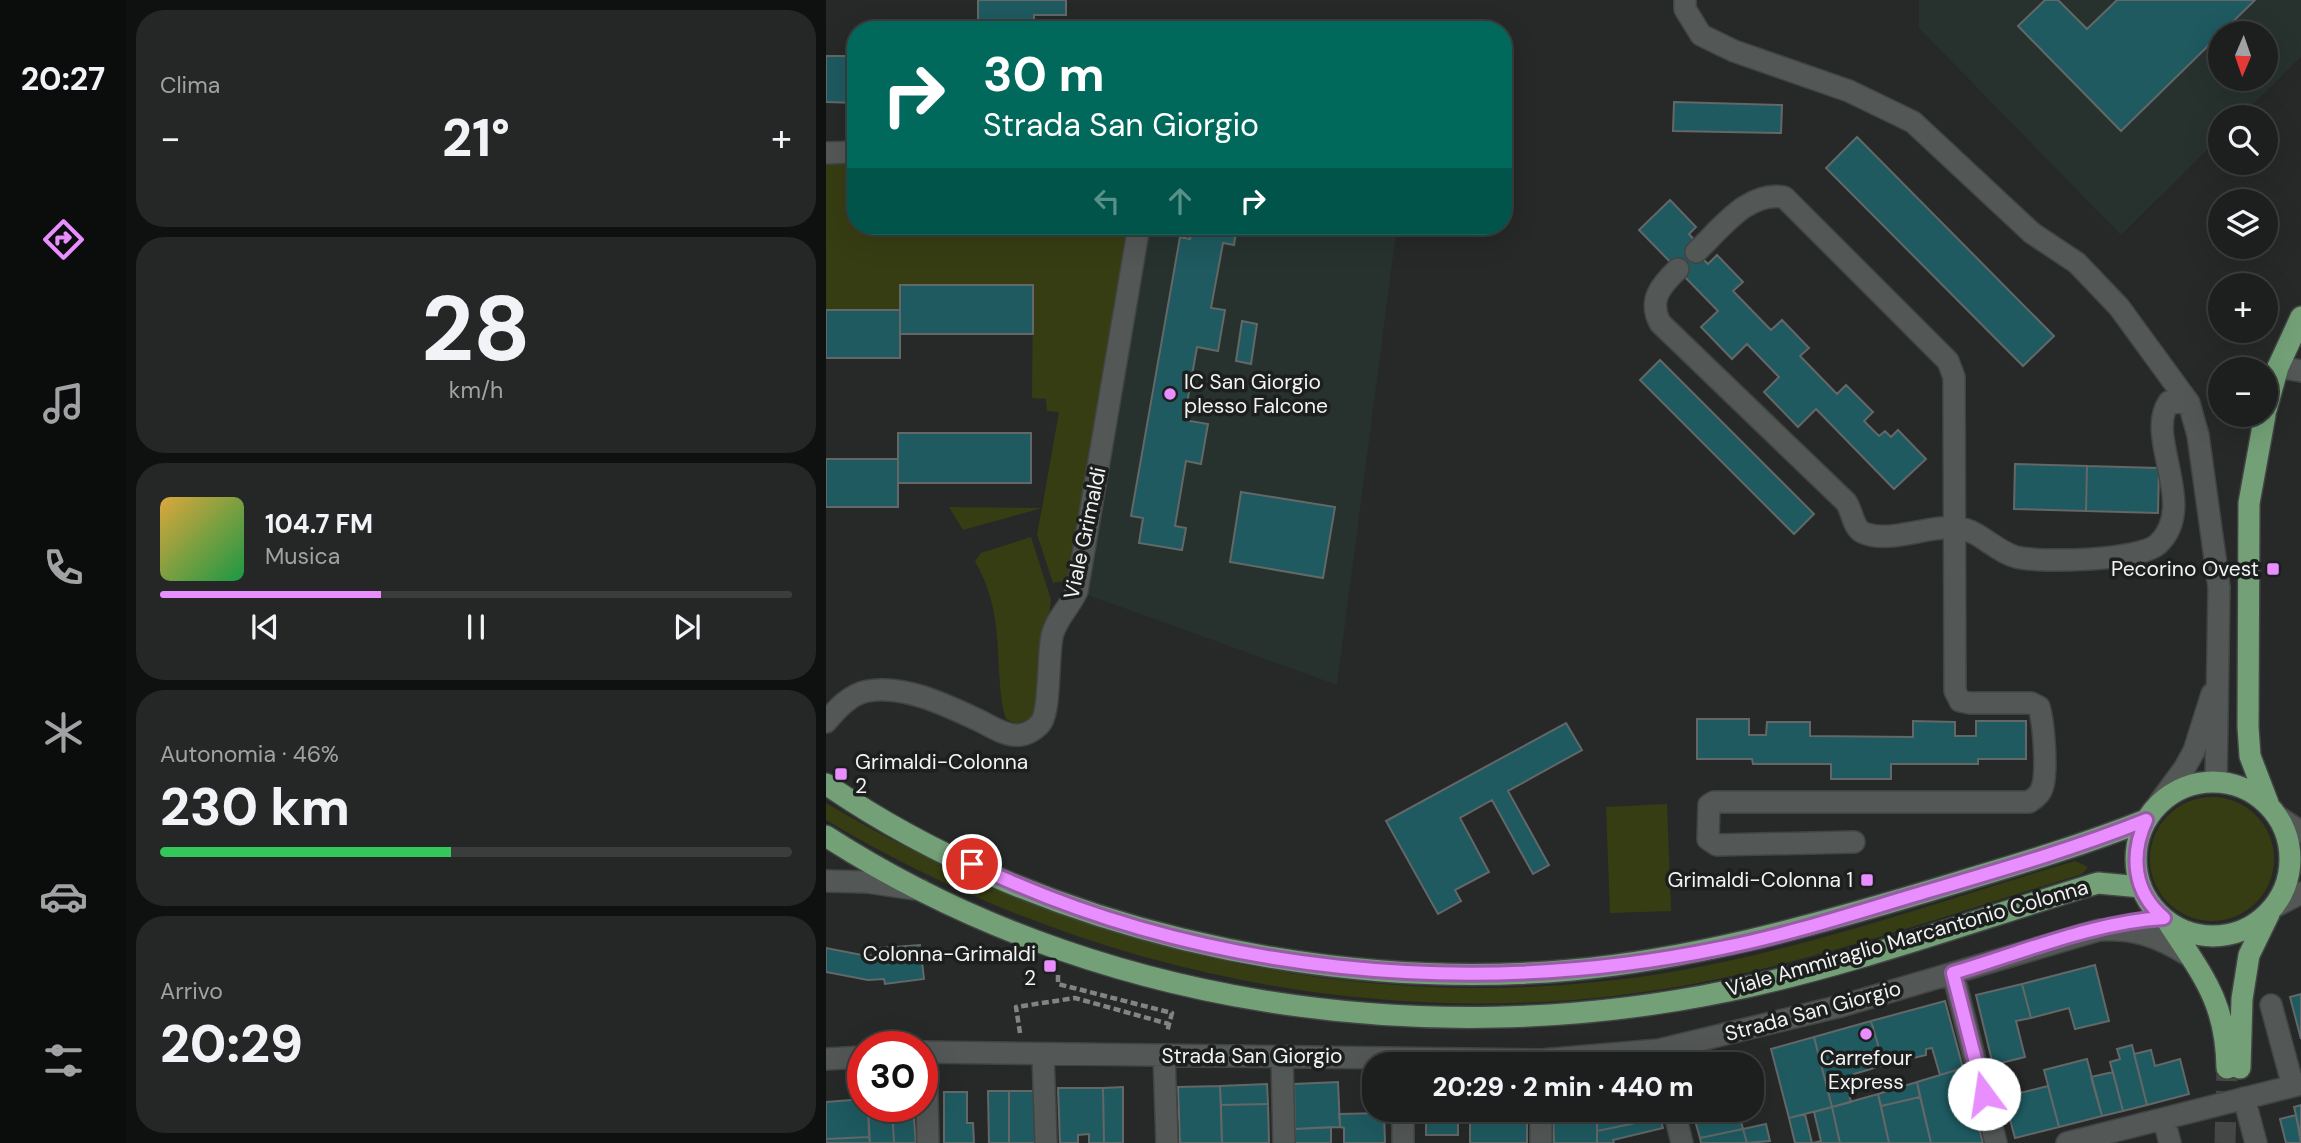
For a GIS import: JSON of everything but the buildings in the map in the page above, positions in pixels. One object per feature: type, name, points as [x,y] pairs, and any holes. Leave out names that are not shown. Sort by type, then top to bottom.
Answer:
[{"type":"main road","points":[[2278,367],[2301,317]]},
{"type":"main road","points":[[826,784],[867,813],[997,876],[1119,920],[1212,946],[1304,962],[1391,971],[1485,974],[1569,971],[1722,948],[1800,929],[2074,848],[2153,812],[2186,787],[2227,784],[2245,775],[2250,756],[2249,503],[2263,427]]},
{"type":"main road","points":[[2153,812],[2136,853],[2141,887],[2215,995],[2234,1068],[2249,955],[2289,872],[2286,834],[2273,811],[2250,756]]},
{"type":"main road","points":[[2227,784],[2273,811]]},
{"type":"main road","name":"Viale Ammiraglio Marcantonio Colonna","points":[[826,836],[922,890],[1040,941],[1208,990],[1316,1009],[1390,1016],[1573,1014],[1729,991],[1809,971],[2098,883],[2141,887]]},
{"type":"main road","points":[[2166,920],[2184,931],[2221,936],[2256,923],[2272,909]]},
{"type":"street","points":[[1685,0],[1685,9],[1701,35],[1734,51],[1849,91],[1913,122],[2032,233],[2077,263],[2119,307],[2189,403],[2198,435],[2219,587],[2218,675],[2227,784]]},
{"type":"street","points":[[826,153],[847,152]]},
{"type":"street","points":[[1696,252],[1750,202],[1771,195],[1784,197],[1948,360],[1954,377],[1955,691],[1960,701],[1970,704],[2031,704],[2039,707],[2043,718],[2043,785],[2038,796],[2029,802],[1714,802],[1709,805],[1707,811],[1707,839],[1717,845],[1854,842]]},
{"type":"street","name":"Viale Grimaldi","points":[[826,723],[848,699],[867,691],[895,692],[944,704],[1008,734],[1031,732],[1043,720],[1052,637],[1057,620],[1068,611],[1077,591],[1137,235]]},
{"type":"street","points":[[1678,270],[1655,296],[1654,311],[1660,323],[1846,502],[1858,530],[1880,535],[1955,527],[1972,532],[2005,553],[2025,559],[2131,555],[2157,545],[2169,527],[2174,498],[2170,463],[2160,427],[2163,410],[2169,402],[2189,403]]},
{"type":"street","points":[[2278,367],[2301,371]]},
{"type":"street","points":[[2218,675],[2249,676]]},
{"type":"street","points":[[2153,812],[2184,769],[2193,751],[2218,675]]},
{"type":"street","points":[[2273,811],[2301,832]]},
{"type":"street","points":[[826,881],[867,882],[922,890]]},
{"type":"street","points":[[2272,909],[2301,893]]},
{"type":"street","points":[[2099,930],[2144,919],[2166,920]]},
{"type":"street","name":"Strada San Giorgio","points":[[1678,1052],[2099,930],[2142,932],[2159,937],[2188,955]]},
{"type":"street","points":[[1953,973],[1996,1143]]},
{"type":"street","points":[[2067,1143],[2297,1085],[2271,1005]]},
{"type":"street","points":[[1165,1047],[1167,1143]]},
{"type":"street","name":"Strada San Giorgio","points":[[938,1052],[1043,1055],[1165,1047],[1282,1058],[1362,1060]]},
{"type":"street","points":[[1043,1055],[1046,1143]]},
{"type":"street","points":[[826,1059],[847,1057]]},
{"type":"street","points":[[1282,1058],[1284,1143]]},
{"type":"street","points":[[2244,1098],[2256,1143]]},
{"type":"street","points":[[2164,1120],[2170,1143]]},
{"type":"street","points":[[927,1122],[928,1143]]},
{"type":"street","points":[[1402,1122],[1403,1143]]},
{"type":"street","points":[[1541,1122],[1541,1143]]},
{"type":"street","points":[[1677,1122],[1682,1143]]},
{"type":"path","points":[[1058,975],[1058,984],[1172,1013],[1165,1047]]},
{"type":"path","points":[[1021,1037],[1016,1007],[1075,998],[1169,1024]]},
{"type":"shaded area","points":[[1919,0],[2301,0],[2301,57],[2278,80],[2278,21],[2208,21],[2208,91],[2266,91],[2252,105],[2208,105],[2208,149],[2121,235],[1919,28]]},
{"type":"shaded area","points":[[1129,235],[1396,235],[1337,685],[1077,591]]},
{"type":"green space","points":[[826,161],[847,161],[847,235],[1129,235],[1072,580],[1053,583],[1037,534],[1059,412],[1047,411],[1046,399],[1032,398],[1033,285],[900,285],[900,310],[826,310]]},
{"type":"green space","points":[[949,507],[1042,508],[963,530]]},
{"type":"green space","points":[[1031,537],[1051,600],[1036,716],[1016,724],[1006,719],[1003,709],[995,617],[991,599],[975,561],[981,553]]},
{"type":"green space","points":[[2212,797],[2236,802],[2256,815],[2269,835],[2274,859],[2269,883],[2256,903],[2236,916],[2212,921],[2188,916],[2168,903],[2155,883],[2150,859],[2155,835],[2168,815],[2188,802]]},
{"type":"green space","points":[[826,803],[923,856],[1023,900],[1126,936],[1231,962],[1338,980],[1446,988],[1556,985],[1666,973],[1821,938],[2075,861],[2088,867],[2082,874],[1894,932],[1703,982],[1590,998],[1476,1004],[1362,998],[1250,982],[1139,955],[1031,919],[926,874],[826,820]]},
{"type":"green space","points":[[1667,804],[1671,911],[1610,913],[1606,807]]},
{"type":"tunnel","points":[[2225,1143],[2227,1068]]},
{"type":"place","name":"IC San Giorgio plesso Falcone","points":[[1170,394]]},
{"type":"place","name":"Pecorino Ovest","points":[[2273,569]]},
{"type":"place","name":"Grimaldi-Colonna 2","points":[[841,774]]},
{"type":"place","name":"Grimaldi-Colonna 1","points":[[1867,880]]},
{"type":"place","name":"Colonna-Grimaldi 2","points":[[1050,966]]},
{"type":"place","name":"Carrefour Express","points":[[1866,1034]]},
{"type":"route","points":[[972,864],[1053,898],[1212,946],[1304,962],[1391,971],[1485,974],[1569,971],[1643,962],[1722,948],[1800,929],[2074,848],[2146,820],[2139,836],[2136,870],[2147,900],[2164,918],[2144,919],[2099,930],[1953,973],[1984,1094]]}]
